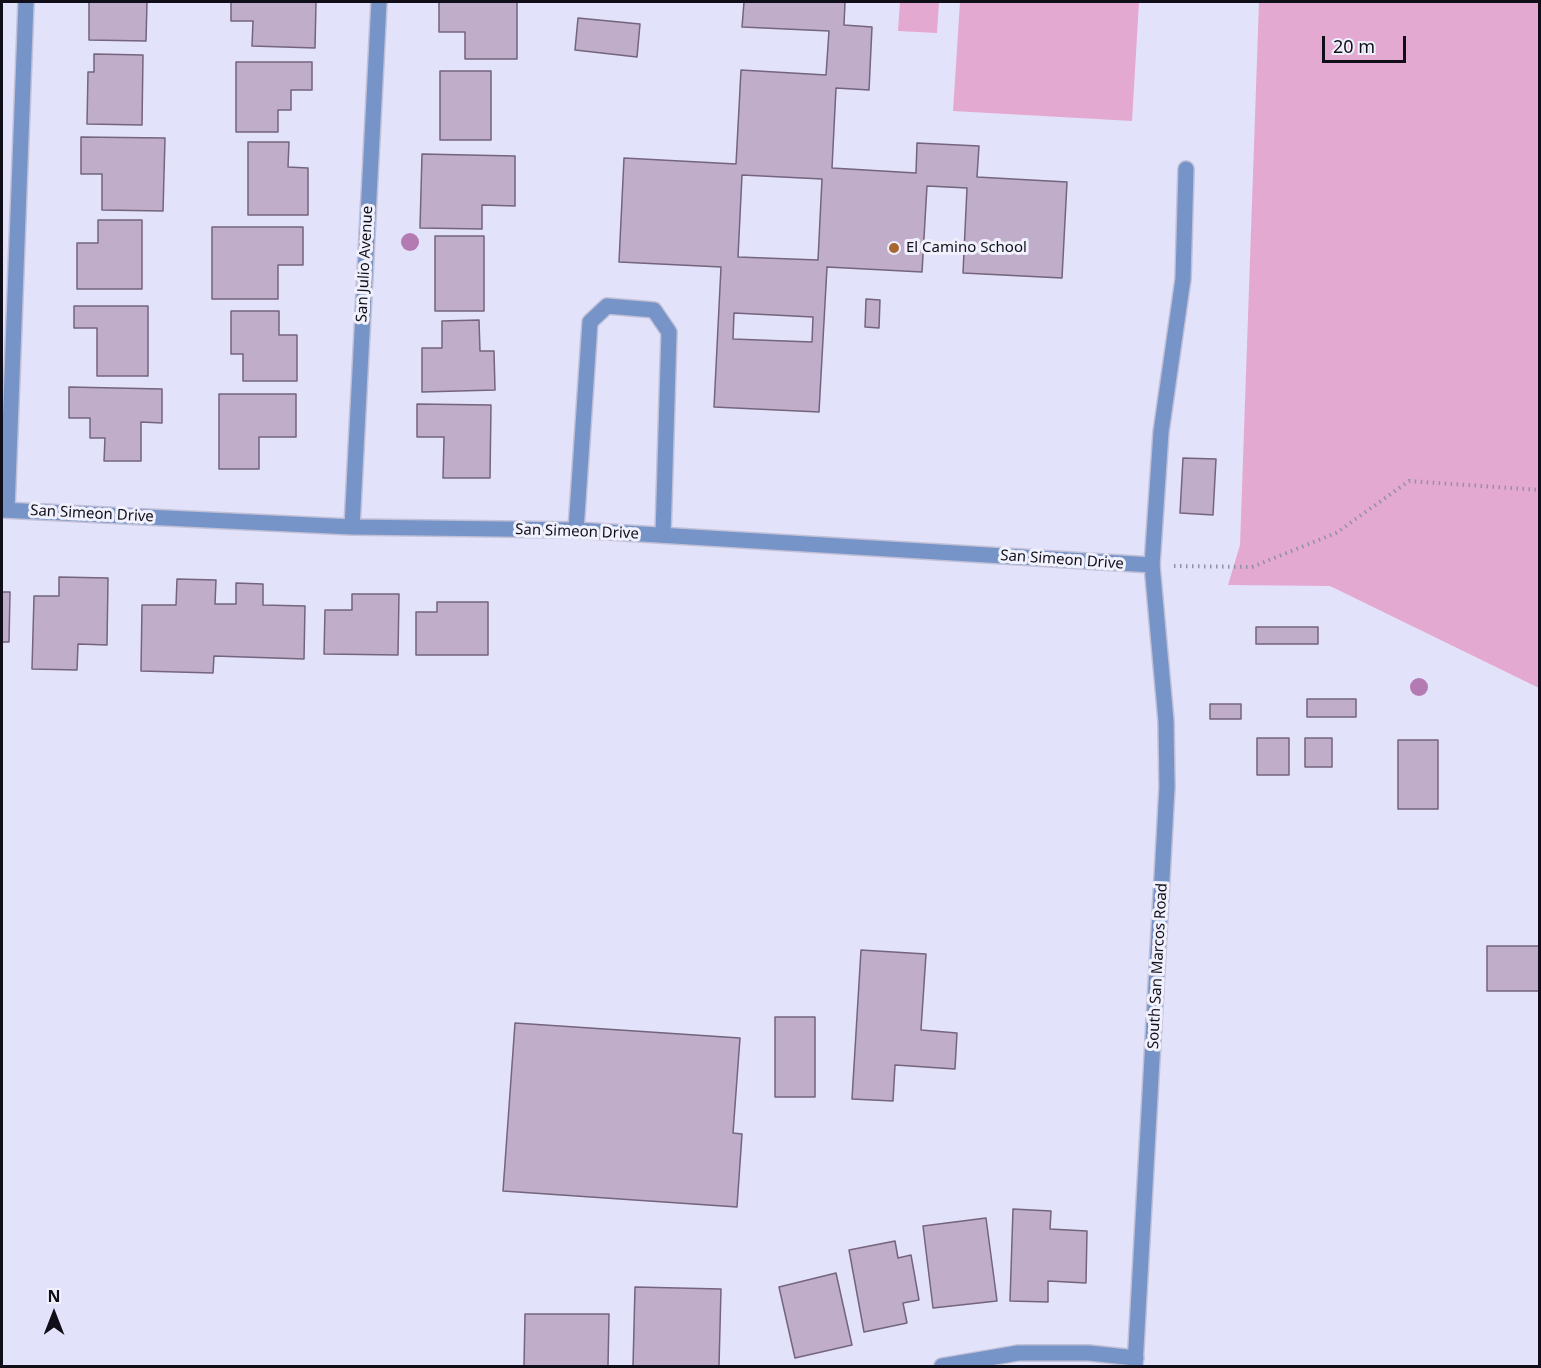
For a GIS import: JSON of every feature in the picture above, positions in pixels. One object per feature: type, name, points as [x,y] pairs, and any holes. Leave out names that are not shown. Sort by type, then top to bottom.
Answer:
[{"type":"street","points":[[4,510],[26,2]]},
{"type":"street","name":"San Julio Avenue","points":[[352,527],[379,2]]},
{"type":"street","name":"South San Marcos Road","points":[[1136,1362],[1167,787],[1166,721],[1152,565],[1161,432],[1183,279],[1186,169]]},
{"type":"street","points":[[576,530],[590,322],[607,306],[654,310],[669,332],[663,535]]},
{"type":"street","name":"San Simeon Drive","points":[[4,510],[352,527],[576,530],[1152,565]]},
{"type":"street","points":[[942,1366],[1018,1353],[1089,1353],[1136,1362]]},
{"type":"path","points":[[1152,565],[1252,567],[1336,533],[1409,481],[1539,490]]},
{"type":"shaded area","points":[[900,2],[939,2],[937,33],[898,31]]},
{"type":"shaded area","points":[[960,2],[1139,2],[1132,121],[953,111]]},
{"type":"shaded area","points":[[1259,2],[1539,2],[1539,688],[1330,586],[1228,585],[1240,545]]},
{"type":"building","points":[[89,2],[147,2],[146,41],[89,40]]},
{"type":"building","points":[[231,2],[316,2],[315,48],[252,46],[253,21],[231,21]]},
{"type":"building","points":[[439,2],[517,2],[517,59],[465,59],[465,32],[439,32]]},
{"type":"building","points":[[744,2],[845,2],[844,25],[872,27],[869,90],[836,88],[832,168],[916,173],[917,143],[979,146],[977,177],[1067,182],[1062,278],[963,273],[967,188],[927,186],[922,272],[827,267],[819,412],[714,407],[721,267],[619,262],[624,158],[736,164],[741,70],[826,75],[829,31],[742,27]],"holes":[[[742,175],[822,179],[818,260],[738,257]],[[734,313],[813,317],[812,342],[733,339]]]},
{"type":"building","points":[[578,18],[640,24],[637,57],[575,50]]},
{"type":"building","points":[[94,54],[143,55],[142,125],[87,124],[88,72],[94,72]]},
{"type":"building","points":[[236,62],[312,62],[312,90],[291,90],[291,110],[278,110],[278,132],[236,132]]},
{"type":"building","points":[[440,71],[491,71],[491,140],[440,140]]},
{"type":"building","points":[[81,137],[165,138],[163,211],[102,210],[102,174],[81,174]]},
{"type":"building","points":[[248,142],[289,142],[288,167],[308,168],[308,215],[248,215]]},
{"type":"building","points":[[422,154],[515,156],[515,206],[482,205],[482,229],[420,228]]},
{"type":"building","points":[[98,220],[142,220],[142,289],[77,289],[77,243],[98,243]]},
{"type":"building","points":[[212,227],[303,227],[303,265],[278,265],[278,299],[212,299]]},
{"type":"building","points":[[435,236],[484,236],[484,311],[435,311]]},
{"type":"building","points":[[866,299],[880,300],[879,328],[865,327]]},
{"type":"building","points":[[74,306],[148,306],[148,376],[97,376],[97,328],[74,328]]},
{"type":"building","points":[[231,311],[279,311],[279,335],[297,335],[297,381],[243,381],[243,354],[231,354]]},
{"type":"building","points":[[479,320],[480,351],[494,351],[495,390],[422,392],[422,348],[442,348],[442,321]]},
{"type":"building","points":[[69,387],[162,389],[162,423],[141,422],[141,461],[104,461],[105,438],[90,438],[90,418],[69,418]]},
{"type":"building","points":[[219,394],[296,394],[296,437],[259,437],[259,469],[219,469]]},
{"type":"building","points":[[417,404],[491,405],[490,478],[443,478],[444,437],[417,437]]},
{"type":"building","points":[[1183,458],[1216,459],[1213,515],[1180,513]]},
{"type":"building","points":[[59,577],[108,578],[107,645],[78,644],[77,670],[32,669],[34,596],[59,596]]},
{"type":"building","points":[[177,579],[216,580],[215,604],[236,604],[236,583],[263,584],[263,605],[305,606],[304,659],[214,656],[213,673],[141,671],[142,605],[176,605]]},
{"type":"building","points":[[2,592],[10,592],[9,642],[2,642]]},
{"type":"building","points":[[352,594],[399,594],[398,655],[324,654],[325,610],[352,610]]},
{"type":"building","points":[[437,602],[488,602],[488,655],[416,655],[416,612],[437,612]]},
{"type":"building","points":[[1256,627],[1318,627],[1318,644],[1256,644]]},
{"type":"building","points":[[1307,699],[1356,699],[1356,717],[1307,717]]},
{"type":"building","points":[[1210,704],[1241,704],[1241,719],[1210,719]]},
{"type":"building","points":[[1257,738],[1289,738],[1289,775],[1257,775]]},
{"type":"building","points":[[1305,738],[1332,738],[1332,767],[1305,767]]},
{"type":"building","points":[[1398,740],[1438,740],[1438,809],[1398,809]]},
{"type":"building","points":[[1487,946],[1540,946],[1540,991],[1487,991]]},
{"type":"building","points":[[861,950],[926,954],[921,1030],[957,1033],[955,1069],[895,1065],[893,1101],[852,1099]]},
{"type":"building","points":[[775,1017],[815,1017],[815,1097],[775,1097]]},
{"type":"building","points":[[515,1023],[740,1038],[733,1133],[742,1134],[737,1207],[503,1191]]},
{"type":"building","points":[[1013,1209],[1051,1211],[1050,1229],[1087,1231],[1086,1283],[1048,1281],[1048,1302],[1010,1301]]},
{"type":"building","points":[[986,1218],[997,1301],[933,1308],[923,1226]]},
{"type":"building","points":[[895,1241],[898,1258],[911,1255],[919,1300],[903,1303],[907,1323],[864,1332],[849,1250]]},
{"type":"building","points":[[836,1273],[852,1345],[795,1358],[779,1287]]},
{"type":"building","points":[[635,1287],[721,1289],[719,1366],[633,1366]]},
{"type":"building","points":[[525,1314],[609,1314],[608,1366],[524,1366]]},
{"type":"place","name":"El Camino School","points":[[894,248]]}]
